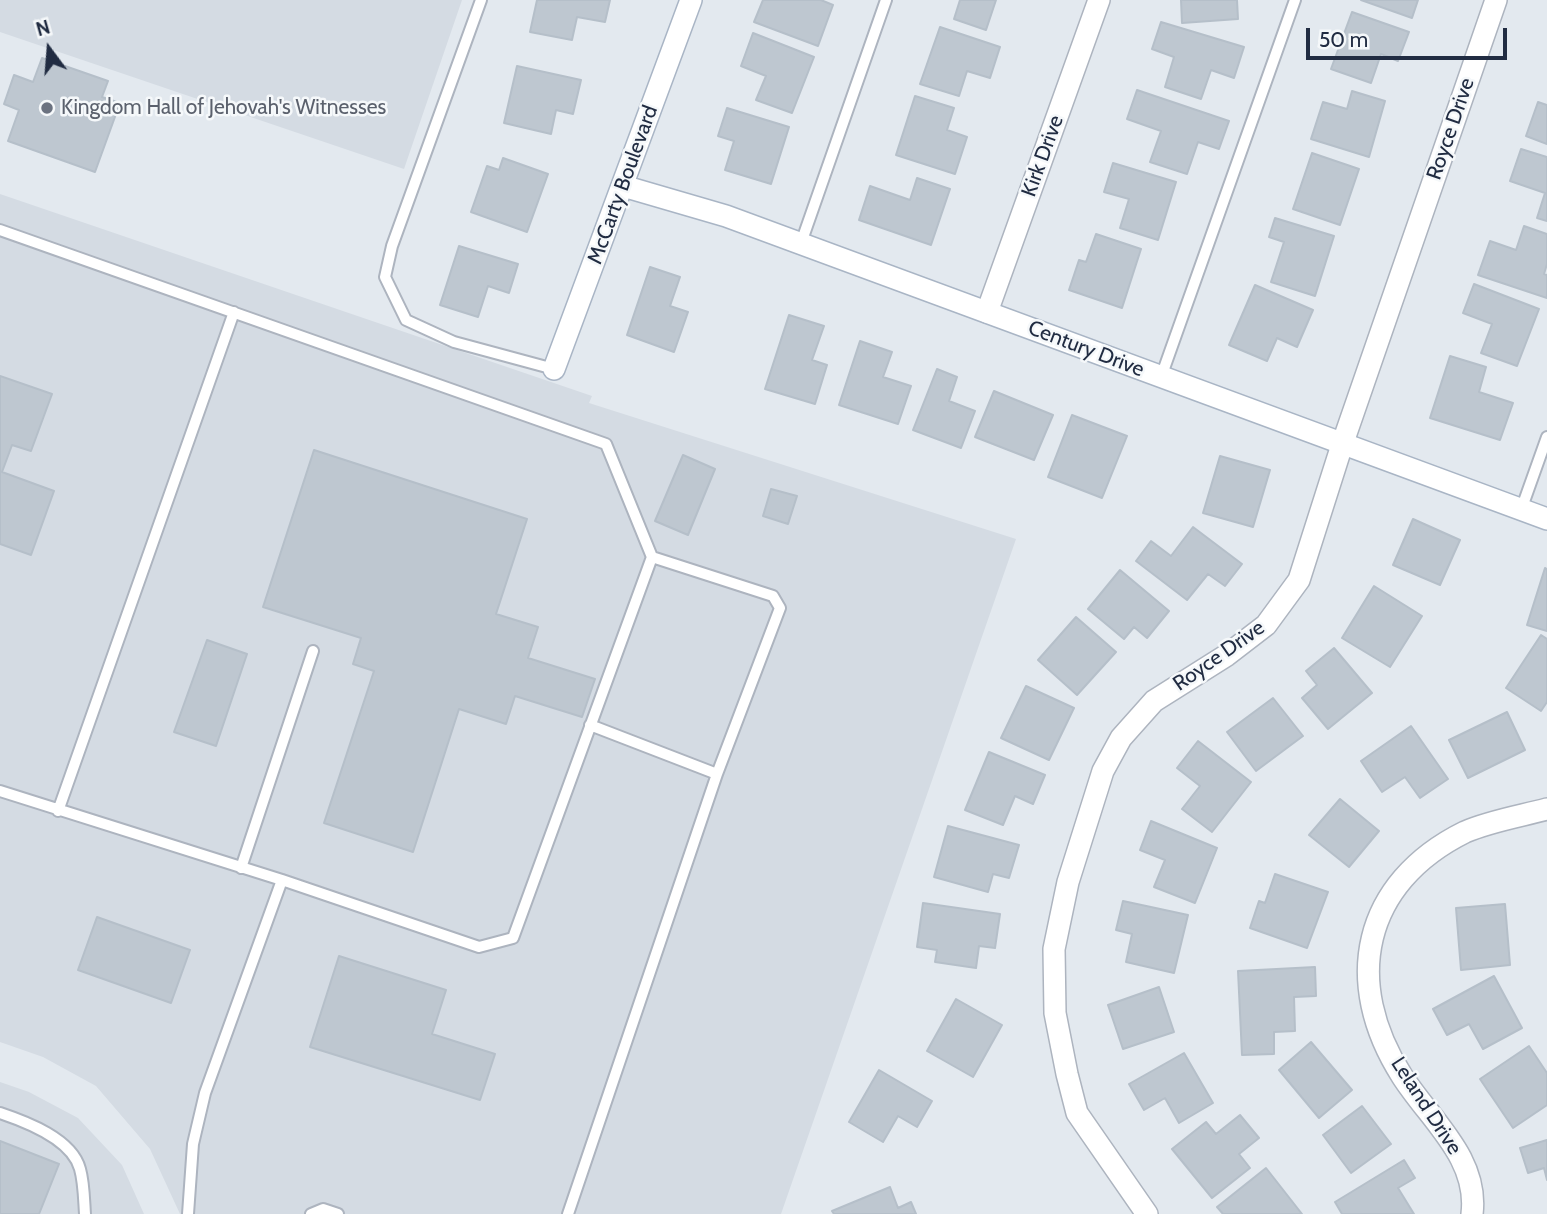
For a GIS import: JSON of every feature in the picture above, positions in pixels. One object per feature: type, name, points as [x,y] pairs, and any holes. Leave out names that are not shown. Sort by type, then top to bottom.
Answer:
[{"type":"street","name":"McCarty Boulevard","points":[[554,369],[691,0]]},
{"type":"street","name":"Kirk Drive","points":[[988,312],[1099,0]]},
{"type":"street","name":"Royce Drive","points":[[1147,1214],[1077,1113],[1067,1074],[1055,1013],[1054,949],[1068,883],[1103,771],[1121,738],[1154,701],[1227,655],[1266,625],[1299,580],[1342,445],[1496,0]]},
{"type":"street","name":"Century Drive","points":[[624,186],[726,216],[801,243],[1547,520]]},
{"type":"street","name":"Leland Drive","points":[[1472,1214],[1472,1180],[1455,1147],[1401,1075],[1381,1030],[1368,990],[1371,934],[1391,891],[1426,856],[1467,832],[1547,809]]},
{"type":"lane","points":[[481,0],[392,246],[385,277],[406,320],[454,342],[554,369]]},
{"type":"lane","points":[[801,243],[887,0]]},
{"type":"lane","points":[[1161,377],[1295,0]]},
{"type":"lane","points":[[0,230],[606,444],[652,557],[513,938],[479,947],[282,880],[0,791]]},
{"type":"lane","points":[[58,811],[234,312]]},
{"type":"lane","points":[[1521,510],[1547,437]]},
{"type":"lane","points":[[568,1214],[717,774],[780,608],[773,596],[652,557]]},
{"type":"lane","points":[[241,868],[313,650]]},
{"type":"lane","points":[[590,726],[717,774]]},
{"type":"lane","points":[[188,1214],[193,1144],[205,1093],[282,880]]},
{"type":"lane","points":[[0,1113],[65,1145],[80,1167],[85,1214]]},
{"type":"lane","points":[[311,1214],[323,1209],[338,1214]]},
{"type":"shaded area","points":[[0,0],[462,0],[404,169],[0,32]]},
{"type":"shaded area","points":[[0,194],[592,396],[589,403],[1016,539],[781,1214],[180,1214],[150,1149],[96,1086],[43,1057],[0,1042]]},
{"type":"shaded area","points":[[0,1082],[29,1092],[78,1118],[122,1165],[144,1214],[0,1214]]},
{"type":"building","points":[[537,0],[610,0],[605,22],[577,17],[572,40],[530,32]]},
{"type":"building","points":[[763,0],[821,0],[833,5],[818,46],[754,22]]},
{"type":"building","points":[[960,0],[996,0],[986,30],[954,19]]},
{"type":"building","points":[[1181,0],[1237,0],[1238,19],[1182,23]]},
{"type":"building","points":[[1361,0],[1418,0],[1412,18]]},
{"type":"building","points":[[1352,12],[1409,32],[1398,61],[1381,54],[1371,83],[1331,69]]},
{"type":"building","points":[[1161,22],[1244,47],[1234,78],[1211,70],[1201,99],[1165,87],[1174,57],[1152,49]]},
{"type":"building","points":[[940,27],[1000,47],[990,78],[967,71],[959,96],[920,84]]},
{"type":"building","points":[[753,33],[814,57],[792,113],[756,100],[766,76],[741,66]]},
{"type":"building","points":[[42,58],[108,81],[102,97],[120,103],[95,172],[8,141],[19,110],[4,104],[14,75],[33,82]]},
{"type":"building","points":[[517,66],[581,80],[573,114],[556,110],[551,134],[504,123]]},
{"type":"building","points":[[1137,90],[1229,121],[1219,149],[1198,142],[1187,174],[1150,162],[1161,131],[1127,119]]},
{"type":"building","points":[[1352,91],[1385,101],[1369,157],[1311,139],[1323,102],[1347,109]]},
{"type":"building","points":[[915,96],[954,108],[947,130],[967,137],[955,174],[896,155]]},
{"type":"building","points":[[1538,102],[1547,105],[1547,144],[1526,136]]},
{"type":"building","points":[[727,108],[789,127],[771,184],[725,170],[734,141],[718,136]]},
{"type":"building","points":[[1521,149],[1547,157],[1547,221],[1537,218],[1545,193],[1510,181]]},
{"type":"building","points":[[1312,153],[1359,169],[1340,225],[1293,209]]},
{"type":"building","points":[[503,158],[548,174],[527,232],[471,212],[487,166],[499,170]]},
{"type":"building","points":[[1113,163],[1176,182],[1158,240],[1120,228],[1129,199],[1104,192]]},
{"type":"building","points":[[917,178],[950,189],[931,245],[859,220],[870,186],[910,200]]},
{"type":"building","points":[[1275,218],[1334,236],[1315,296],[1271,282],[1284,242],[1269,237]]},
{"type":"building","points":[[1524,226],[1547,234],[1547,264],[1544,274],[1547,275],[1547,298],[1478,275],[1490,241],[1516,250]]},
{"type":"building","points":[[1096,234],[1141,249],[1122,308],[1069,290],[1079,260],[1086,262]]},
{"type":"building","points":[[459,246],[518,264],[509,293],[488,286],[478,317],[440,305]]},
{"type":"building","points":[[650,267],[680,277],[670,306],[688,312],[674,352],[627,335]]},
{"type":"building","points":[[1474,284],[1539,309],[1517,366],[1481,353],[1492,324],[1463,313]]},
{"type":"building","points":[[1255,285],[1313,310],[1297,347],[1277,338],[1267,361],[1229,345]]},
{"type":"building","points":[[789,315],[824,326],[812,360],[827,365],[815,404],[765,389]]},
{"type":"building","points":[[860,341],[892,352],[883,377],[911,386],[898,424],[839,405]]},
{"type":"building","points":[[1450,356],[1486,367],[1479,392],[1513,403],[1500,440],[1430,418]]},
{"type":"building","points":[[937,369],[957,377],[949,401],[975,411],[961,448],[913,430]]},
{"type":"building","points":[[0,376],[52,394],[31,451],[12,445],[2,472],[54,491],[31,555],[0,544]]},
{"type":"building","points":[[994,391],[1053,415],[1034,460],[975,437]]},
{"type":"building","points":[[1072,415],[1127,436],[1102,498],[1048,477]]},
{"type":"building","points":[[314,450],[527,519],[496,614],[538,627],[528,658],[595,679],[582,717],[515,696],[506,724],[459,709],[413,852],[324,823],[374,671],[353,664],[361,638],[263,607]]},
{"type":"building","points":[[683,455],[715,469],[688,535],[655,521]]},
{"type":"building","points":[[1220,456],[1270,470],[1253,527],[1203,513]]},
{"type":"building","points":[[771,489],[797,496],[788,524],[763,516]]},
{"type":"building","points":[[1413,519],[1460,540],[1440,585],[1393,565]]},
{"type":"building","points":[[1193,527],[1242,564],[1225,586],[1208,574],[1187,600],[1136,561],[1151,541],[1171,556]]},
{"type":"building","points":[[1545,568],[1547,569],[1547,631],[1527,625]]},
{"type":"building","points":[[1120,570],[1169,611],[1147,638],[1134,627],[1124,639],[1088,609]]},
{"type":"building","points":[[1374,586],[1422,616],[1390,667],[1342,638]]},
{"type":"building","points":[[1076,617],[1116,652],[1077,695],[1038,660]]},
{"type":"building","points":[[1541,635],[1547,639],[1547,702],[1541,711],[1506,688]]},
{"type":"building","points":[[207,640],[247,654],[216,746],[174,732]]},
{"type":"building","points":[[1334,648],[1372,693],[1328,729],[1302,698],[1317,685],[1306,671]]},
{"type":"building","points":[[1026,686],[1074,708],[1049,760],[1001,738]]},
{"type":"building","points":[[1273,698],[1303,736],[1256,771],[1227,732]]},
{"type":"building","points":[[1507,712],[1525,750],[1468,778],[1449,740]]},
{"type":"building","points":[[1411,726],[1448,779],[1420,798],[1405,777],[1382,792],[1361,761]]},
{"type":"building","points":[[1198,741],[1251,782],[1212,832],[1182,809],[1200,786],[1177,768]]},
{"type":"building","points":[[989,752],[1045,775],[1033,804],[1015,796],[1003,825],[965,810]]},
{"type":"building","points":[[1340,799],[1379,831],[1349,867],[1309,835]]},
{"type":"building","points":[[1151,821],[1217,848],[1195,903],[1154,887],[1165,860],[1140,850]]},
{"type":"building","points":[[948,826],[1019,845],[1009,878],[993,874],[988,892],[934,877]]},
{"type":"building","points":[[1275,874],[1328,892],[1307,948],[1250,928],[1259,901],[1265,903]]},
{"type":"building","points":[[1123,901],[1188,915],[1174,973],[1126,962],[1132,934],[1116,930]]},
{"type":"building","points":[[923,903],[1000,914],[995,948],[979,946],[976,968],[935,962],[937,950],[917,947]]},
{"type":"building","points":[[1505,904],[1510,965],[1461,970],[1456,908]]},
{"type":"building","points":[[97,917],[190,950],[171,1003],[78,970]]},
{"type":"building","points":[[339,956],[446,990],[432,1034],[495,1054],[480,1100],[310,1047]]},
{"type":"building","points":[[1315,967],[1316,996],[1294,997],[1295,1031],[1274,1032],[1274,1054],[1242,1055],[1238,971]]},
{"type":"building","points":[[1494,976],[1522,1028],[1483,1049],[1469,1024],[1447,1035],[1433,1009]]},
{"type":"building","points":[[1159,987],[1174,1032],[1123,1049],[1108,1005]]},
{"type":"building","points":[[956,999],[1002,1025],[973,1077],[927,1051]]},
{"type":"building","points":[[1311,1042],[1352,1090],[1319,1118],[1279,1070]]},
{"type":"building","points":[[1529,1046],[1547,1073],[1547,1105],[1513,1128],[1480,1079]]},
{"type":"building","points":[[1184,1053],[1213,1103],[1179,1123],[1165,1098],[1144,1110],[1129,1084]]},
{"type":"building","points":[[879,1070],[932,1101],[917,1127],[898,1116],[883,1142],[849,1122]]},
{"type":"building","points":[[1362,1106],[1391,1144],[1351,1173],[1323,1135]]},
{"type":"building","points":[[1240,1115],[1259,1138],[1239,1154],[1250,1168],[1212,1198],[1172,1149],[1206,1122],[1216,1134]]},
{"type":"building","points":[[1547,1140],[1547,1180],[1544,1168],[1528,1173],[1520,1148]]},
{"type":"building","points":[[0,1141],[59,1164],[39,1214],[0,1214]]},
{"type":"building","points":[[1404,1160],[1415,1178],[1398,1188],[1414,1214],[1342,1214],[1335,1202]]},
{"type":"building","points":[[1266,1168],[1302,1214],[1223,1214],[1217,1207]]},
{"type":"building","points":[[890,1187],[898,1208],[911,1202],[916,1214],[834,1214],[832,1211]]},
{"type":"place","name":"Kingdom Hall of Jehovah's Witnesses","points":[[47,108]]}]
